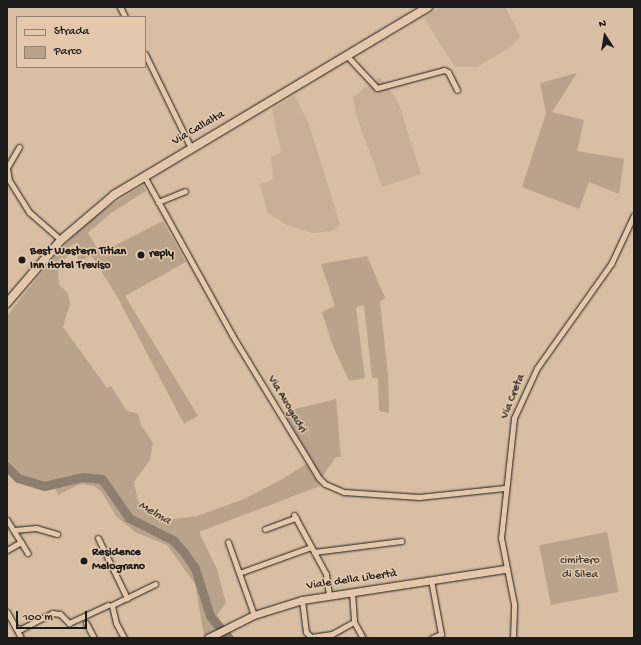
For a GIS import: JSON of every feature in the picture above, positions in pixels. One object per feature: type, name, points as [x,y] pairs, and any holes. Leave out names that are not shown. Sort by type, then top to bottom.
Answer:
[{"type":"main road","name":"Via Callalta","points":[[7,303],[61,240],[96,209],[144,176],[190,148],[348,56],[428,7]]},
{"type":"street","points":[[120,7],[124,16]]},
{"type":"street","points":[[146,56],[190,148]]},
{"type":"street","points":[[348,56],[377,88],[444,70],[448,72],[457,90]]},
{"type":"street","points":[[19,147],[7,168],[9,180],[29,212],[61,240]]},
{"type":"street","name":"Via Avogadri","points":[[144,176],[232,335],[319,478],[325,484],[344,492],[419,497],[505,488]]},
{"type":"street","points":[[158,202],[185,191]]},
{"type":"street","name":"Via Creta","points":[[513,638],[514,604],[505,569],[501,543],[505,488],[514,418],[527,386],[546,355],[612,264],[634,215]]},
{"type":"street","points":[[265,529],[295,516],[326,574],[329,595]]},
{"type":"street","points":[[7,520],[28,553]]},
{"type":"street","points":[[14,530],[36,528],[57,534]]},
{"type":"street","points":[[98,538],[127,598]]},
{"type":"street","points":[[314,552],[401,541]]},
{"type":"street","points":[[7,550],[21,542]]},
{"type":"street","points":[[228,542],[254,615]]},
{"type":"street","points":[[239,573],[311,547]]},
{"type":"street","name":"Viale della Libertà","points":[[208,638],[254,615],[302,600],[505,569]]},
{"type":"street","points":[[431,580],[441,634],[432,638]]},
{"type":"street","points":[[16,628],[20,629],[53,613],[60,614],[69,623],[156,584]]},
{"type":"street","points":[[352,592],[354,622],[363,638]]},
{"type":"street","points":[[302,600],[306,632],[311,637],[332,634],[354,622]]},
{"type":"street","points":[[110,605],[124,638]]},
{"type":"street","points":[[7,612],[21,638]]},
{"type":"street","points":[[86,623],[94,638]]},
{"type":"shaded area","points":[[440,7],[505,7],[520,36],[512,46],[477,67],[455,67],[424,18]]},
{"type":"shaded area","points":[[380,77],[398,101],[421,174],[382,187],[356,114],[353,97]]},
{"type":"shaded area","points":[[295,96],[309,124],[340,225],[332,231],[312,233],[287,225],[268,213],[260,184],[273,180],[271,157],[281,152],[272,109]]},
{"type":"green space","points":[[577,73],[552,112],[584,120],[577,151],[624,159],[619,194],[589,182],[579,209],[522,187],[546,113],[540,83]]},
{"type":"green space","points":[[143,185],[146,191],[111,213],[88,233],[100,253],[163,221],[186,262],[125,296],[198,416],[184,424],[119,300],[92,256],[78,261],[78,242],[69,247],[69,254],[59,266],[58,273],[59,285],[68,293],[70,304],[63,327],[107,388],[111,386],[127,411],[138,414],[141,425],[153,443],[150,460],[134,482],[138,501],[155,516],[166,520],[197,516],[244,499],[284,478],[306,464],[320,486],[199,532],[217,569],[226,603],[217,615],[224,626],[204,636],[195,584],[167,545],[135,532],[116,516],[101,491],[94,486],[80,484],[58,495],[54,486],[29,485],[13,477],[7,470],[7,316],[52,259],[78,231],[102,211]]},
{"type":"green space","points":[[367,256],[385,298],[380,302],[388,375],[389,413],[379,411],[378,378],[372,378],[364,305],[356,307],[365,378],[349,381],[333,346],[322,312],[335,306],[321,264]]},
{"type":"green space","points":[[336,399],[341,457],[336,457],[322,477],[283,412]]},
{"type":"green space","name":"cimitero di Silea","points":[[607,532],[619,592],[551,605],[539,545]]},
{"type":"waterway","name":"Melma","points":[[7,467],[18,478],[44,486],[82,477],[102,479],[129,518],[173,540],[183,551],[195,568],[210,616],[229,638]]},
{"type":"place","name":"reply","points":[[141,255]]},
{"type":"place","name":"Best Western Titian Inn Hotel Treviso","points":[[22,260]]},
{"type":"place","name":"Residence Melograno","points":[[84,561]]}]
